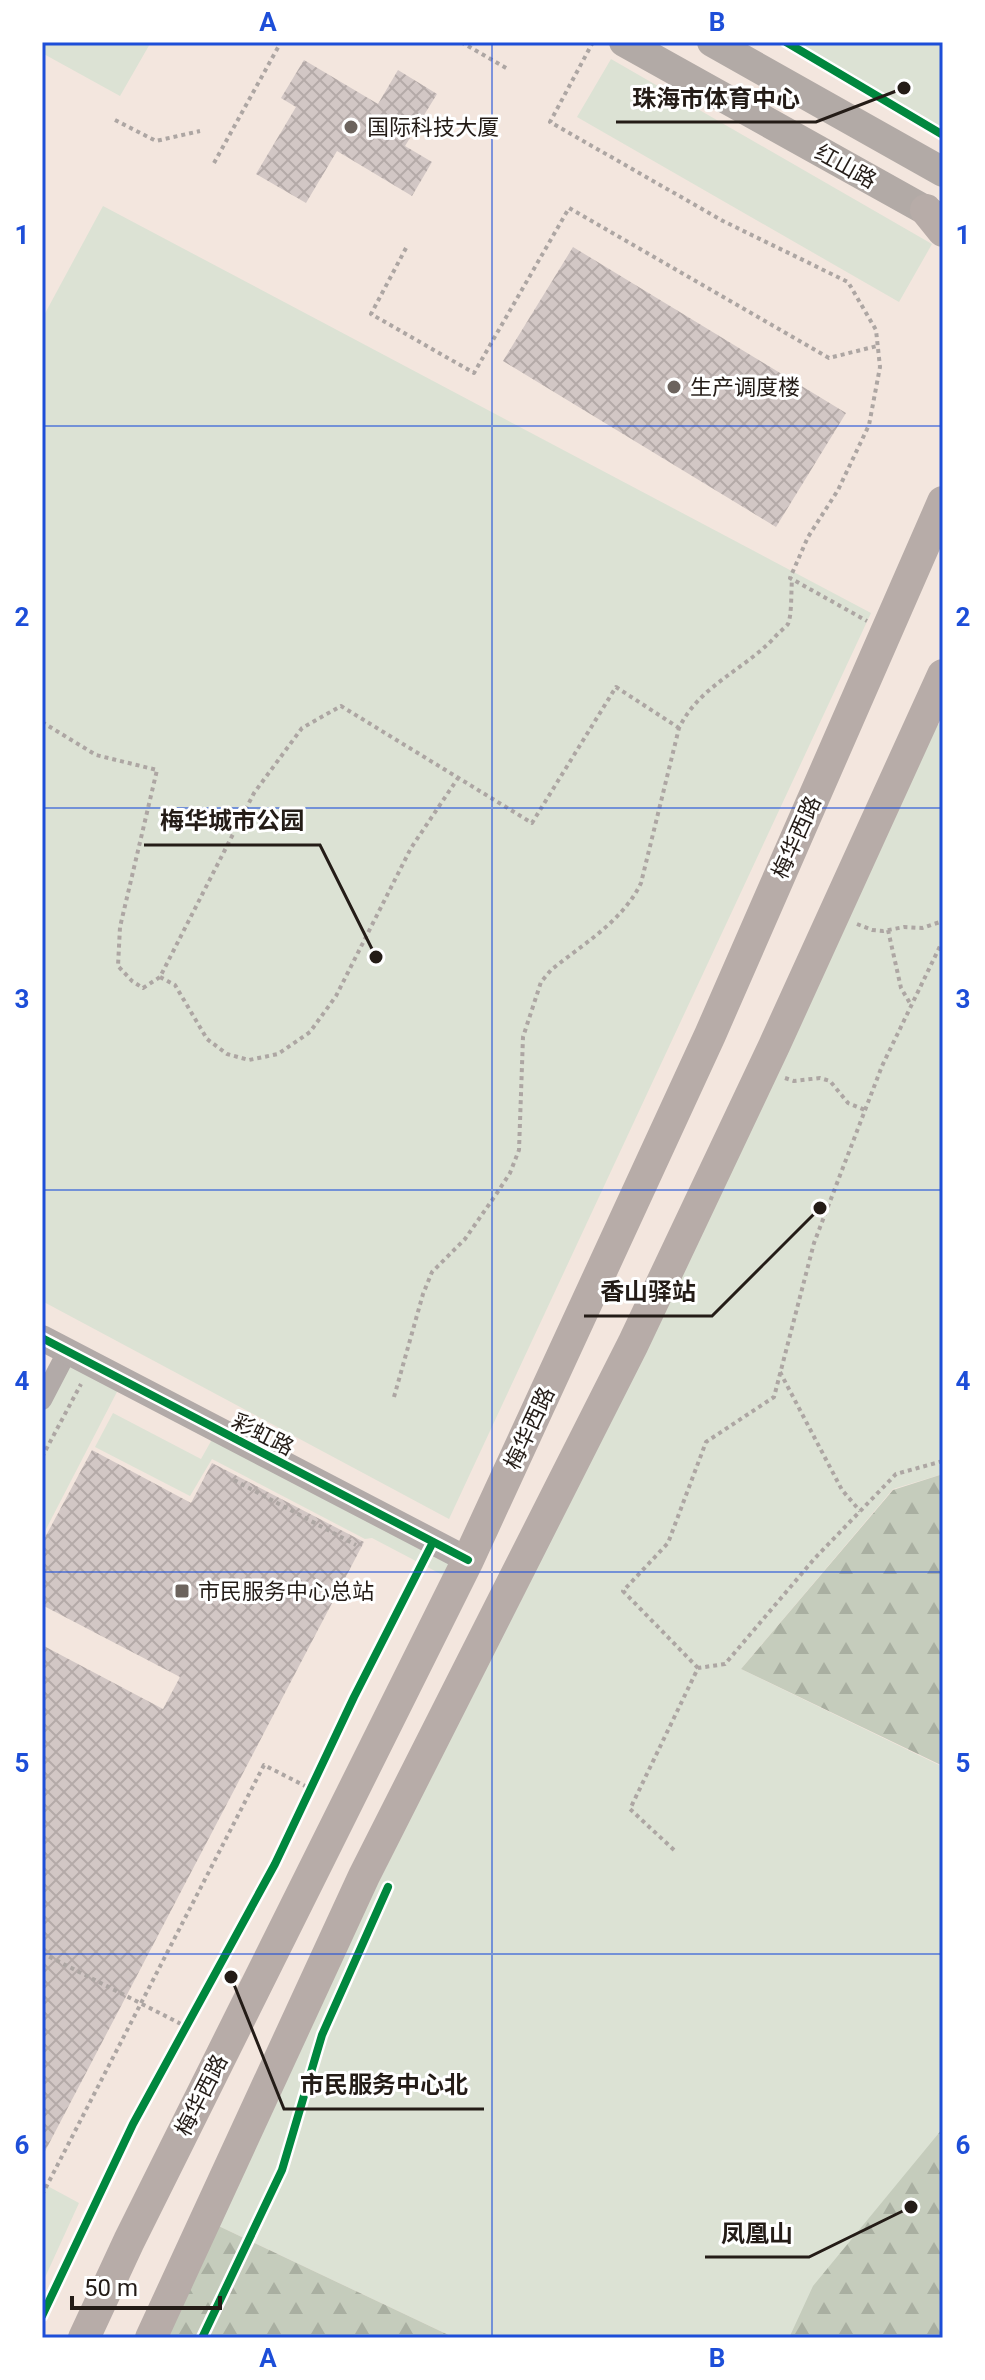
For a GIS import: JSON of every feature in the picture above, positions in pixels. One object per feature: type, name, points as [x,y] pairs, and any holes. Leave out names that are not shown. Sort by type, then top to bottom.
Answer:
[{"type":"main road","name":"红山路","points":[[624,42],[937,221]]},
{"type":"main road","name":"红山路","points":[[712,42],[943,172]]},
{"type":"main road","name":"梅华西路","points":[[84,2338],[129,2241],[468,1560],[710,1035],[943,502]]},
{"type":"main road","points":[[151,2338],[364,1876],[633,1344],[834,914],[933,722],[943,675]]},
{"type":"main road","points":[[65,2338],[129,2241]]},
{"type":"street","name":"彩虹路","points":[[42,1338],[468,1560]]},
{"type":"street","points":[[42,1400],[67,1352]]},
{"type":"path","points":[[214,163],[281,42]]},
{"type":"path","points":[[461,42],[508,69]]},
{"type":"path","points":[[394,1397],[432,1272],[465,1239],[510,1173],[519,1150],[523,1037],[541,982],[551,970],[623,912],[633,899],[641,883],[679,728],[696,701],[760,652],[788,623],[790,578],[808,537],[838,490],[869,425],[880,367],[876,330],[848,282],[723,221],[550,122],[593,42]]},
{"type":"path","points":[[115,120],[156,141],[200,131]]},
{"type":"path","points":[[406,248],[371,314],[474,373],[569,208],[829,358],[877,346]]},
{"type":"path","points":[[792,580],[886,632]]},
{"type":"path","points":[[42,722],[96,755],[157,770],[120,927],[118,966],[143,988],[160,977],[254,793],[302,728],[341,706],[532,823],[616,687],[679,728]]},
{"type":"path","points":[[160,977],[175,985],[207,1039],[227,1054],[249,1060],[278,1054],[310,1032],[336,996],[411,848],[458,778]]},
{"type":"path","points":[[834,914],[872,930],[922,928],[943,921]]},
{"type":"path","points":[[888,930],[901,988],[911,1005]]},
{"type":"path","points":[[698,1668],[623,1591],[668,1543],[706,1442],[774,1397],[814,1243],[882,1066],[943,940]]},
{"type":"path","points":[[762,1071],[794,1081],[820,1078],[830,1081],[848,1103],[865,1110]]},
{"type":"path","points":[[42,1457],[92,1365]]},
{"type":"path","points":[[780,1372],[842,1490],[860,1511]]},
{"type":"path","points":[[698,1668],[725,1664],[815,1558],[896,1474],[943,1461]]},
{"type":"path","points":[[234,1480],[356,1545]]},
{"type":"path","points":[[674,1850],[630,1809],[698,1668]]},
{"type":"path","points":[[42,2195],[264,1765],[311,1789]]},
{"type":"path","points":[[305,1801],[317,1776]]},
{"type":"path","points":[[42,1953],[187,2027]]},
{"type":"path","points":[[179,2041],[193,2015]]},
{"type":"shaded area","points":[[42,42],[151,42],[120,96],[42,53]]},
{"type":"shaded area","points":[[786,42],[943,42],[943,134]]},
{"type":"shaded area","points":[[611,59],[932,244],[899,302],[577,117]]},
{"type":"shaded area","points":[[103,206],[871,613],[449,1519],[42,1301],[42,319]]},
{"type":"shaded area","points":[[924,718],[943,726],[943,1474],[893,1489],[741,1669],[943,1767],[943,2338],[455,2338],[206,2220]]},
{"type":"shaded area","points":[[69,1360],[120,1386],[42,1537],[42,1410]]},
{"type":"shaded area","points":[[113,1413],[201,1459],[215,1434],[463,1561],[454,1581],[372,1538],[365,1539],[212,1459],[190,1496],[95,1447]]},
{"type":"shaded area","points":[[42,2183],[79,2203],[42,2284]]},
{"type":"green space","points":[[943,1474],[943,1766],[741,1669],[893,1490]]},
{"type":"green space","points":[[943,2128],[943,2338],[789,2338],[813,2286]]},
{"type":"green space","points":[[206,2220],[455,2338],[152,2338]]},
{"type":"building","name":"国际科技大厦","points":[[304,60],[378,104],[398,70],[437,94],[405,146],[432,162],[412,196],[337,151],[306,203],[256,174],[296,107],[281,98]]},
{"type":"building","name":"生产调度楼","points":[[573,247],[846,413],[776,527],[503,361]]},
{"type":"building","points":[[92,1450],[191,1503],[212,1463],[364,1542],[42,2157],[42,1645],[163,1709],[180,1677],[42,1605],[42,1543]]},
{"type":"cycle path","points":[[786,42],[943,135]]},
{"type":"cycle path","points":[[42,1338],[468,1560]]},
{"type":"cycle path","points":[[42,2316],[133,2124],[275,1864],[354,1697],[433,1542]]},
{"type":"cycle path","points":[[202,2338],[282,2170],[322,2035],[388,1887]]},
{"type":"place","name":"珠海市体育中心","points":[[904,88]]},
{"type":"place","name":"国际科技大厦","points":[[351,127]]},
{"type":"place","name":"生产调度楼","points":[[674,387]]},
{"type":"place","name":"梅华城市公园","points":[[376,957]]},
{"type":"place","name":"香山驿站","points":[[820,1208]]},
{"type":"place","name":"市民服务中心总站","points":[[182,1591]]},
{"type":"place","name":"市民服务中心北","points":[[231,1977]]},
{"type":"place","name":"凤凰山","points":[[911,2207]]}]
